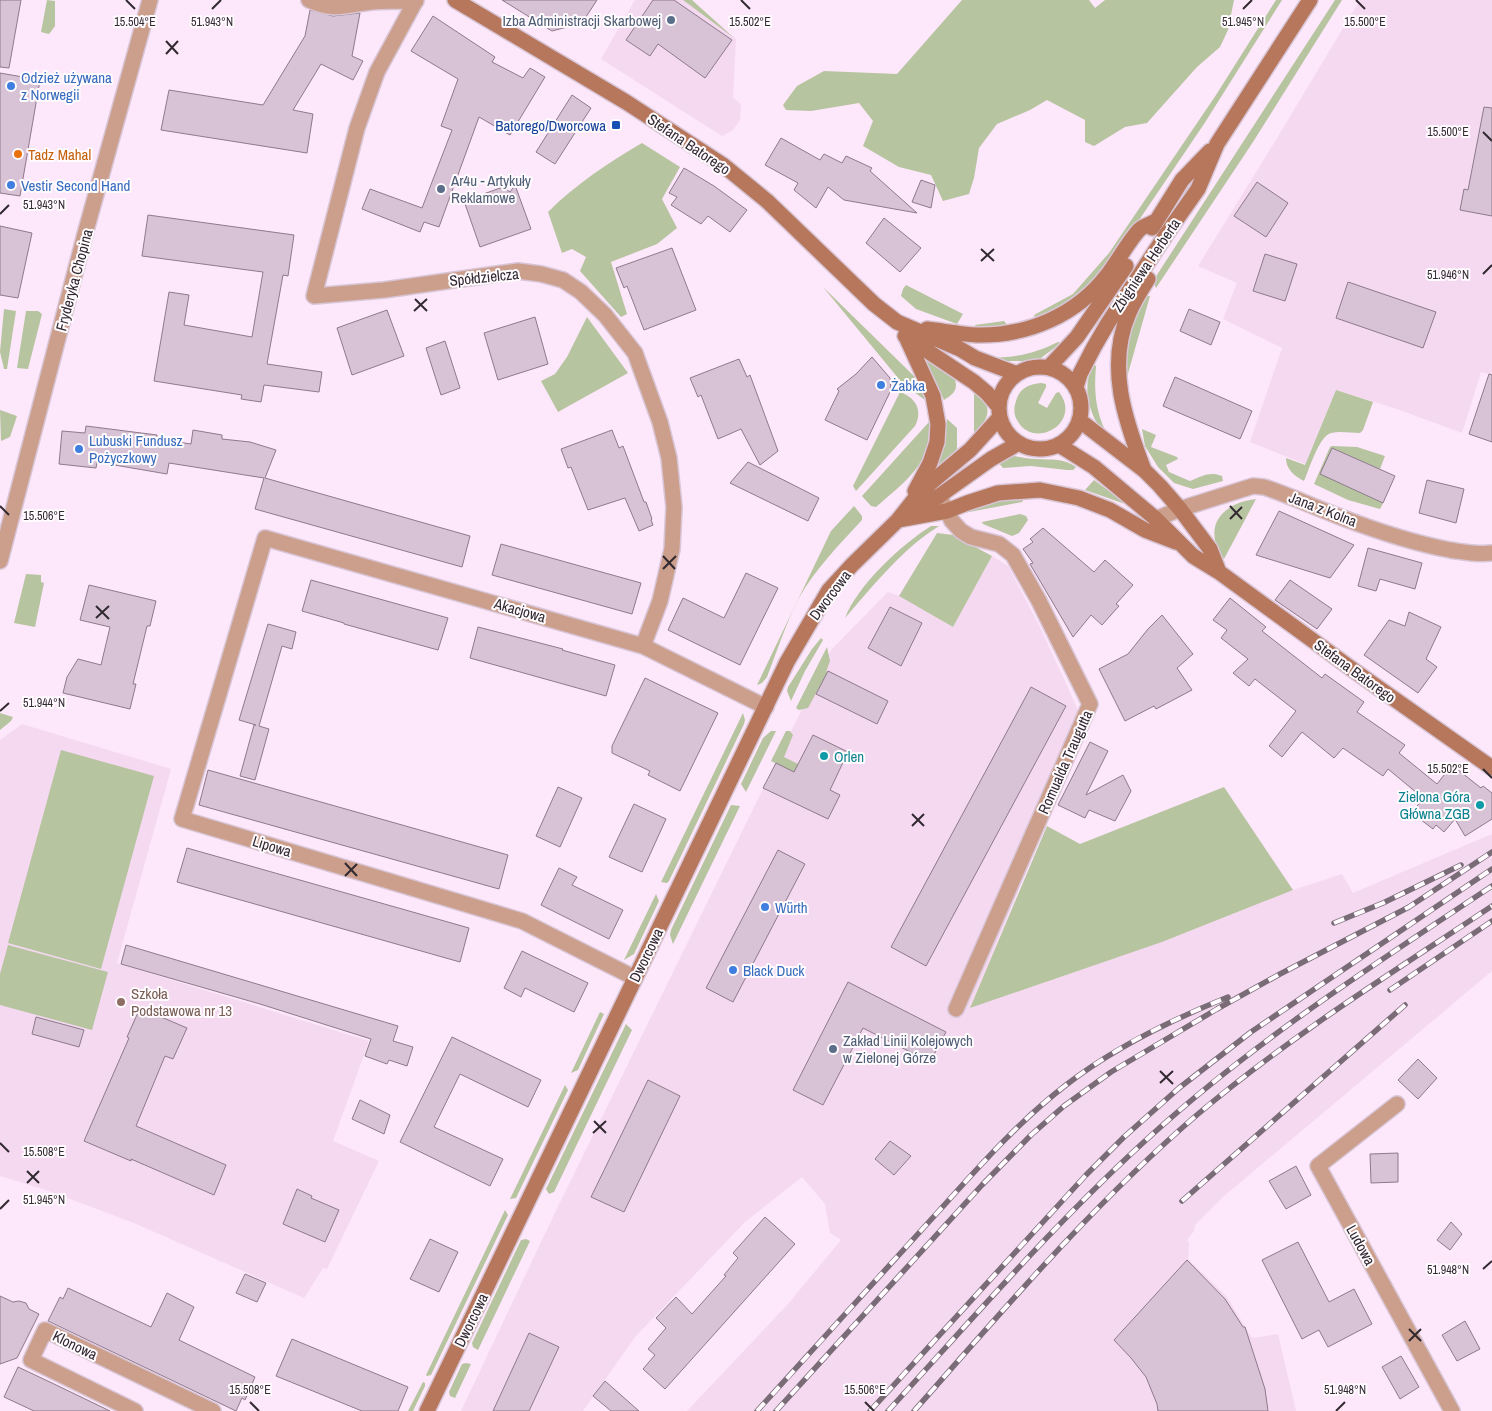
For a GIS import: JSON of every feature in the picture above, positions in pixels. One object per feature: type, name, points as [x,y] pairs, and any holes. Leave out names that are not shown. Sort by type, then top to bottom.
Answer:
[{"type":"street","name":"Fryderyka Chopina","points":[[0,561],[85,234],[150,0]]},
{"type":"street","points":[[308,0],[316,4],[339,8],[370,2],[416,0]]},
{"type":"street","name":"Spółdzielcza","points":[[416,0],[385,57],[357,128],[314,296],[384,290],[518,271],[541,274],[563,280],[581,292],[606,315],[635,353],[660,422],[669,458],[674,507],[672,549],[662,594],[643,646]]},
{"type":"street","name":"Stefana Batorego","points":[[455,0],[626,102],[723,165],[767,201],[874,304],[987,393],[1000,412]]},
{"type":"street","name":"Zbigniewa Herberta","points":[[1076,387],[1080,374],[1094,347],[1167,233],[1198,189],[1218,144],[1310,0]]},
{"type":"street","name":"Zbigniewa Herberta","points":[[1048,367],[1087,324],[1182,180],[1218,144]]},
{"type":"street","points":[[898,520],[930,463],[937,442],[938,424],[933,396],[909,333],[991,334],[1043,324],[1061,316],[1082,301],[1107,276],[1140,229],[1156,221]]},
{"type":"street","points":[[1144,470],[1130,432],[1119,390],[1118,355],[1128,313],[1164,253],[1167,233]]},
{"type":"street","name":"Stefana Batorego","points":[[909,333],[960,349],[975,358],[1017,374]]},
{"type":"street","points":[[1039,366],[1048,367],[1068,377],[1076,387],[1080,401],[1079,420],[1072,434],[1059,445],[1039,448],[1028,447],[1010,436],[1000,412],[1004,388],[1017,374],[1039,366]]},
{"type":"street","name":"Dworcowa","points":[[427,1411],[798,641],[829,590],[898,520],[921,491],[970,450],[1000,412]]},
{"type":"street","points":[[1079,420],[1144,470],[1180,509],[1210,549],[1219,572]]},
{"type":"street","name":"Dworcowa","points":[[898,520],[939,496],[982,465],[1019,443]]},
{"type":"street","name":"Stefana Batorego","points":[[1059,445],[1094,467],[1156,518],[1193,556],[1219,572],[1492,768]]},
{"type":"street","name":"Jana z Kolna","points":[[1156,518],[1253,486],[1264,487],[1342,518],[1400,538],[1435,547],[1484,554],[1492,553]]},
{"type":"street","points":[[898,520],[946,511],[967,502],[998,493],[1014,491],[1051,492],[1079,498],[1110,510],[1145,530],[1180,544]]},
{"type":"street","name":"Romualda Traugutta","points":[[939,496],[952,521],[961,531],[971,537],[999,544],[1013,555],[1039,601],[1090,704],[956,1009]]},
{"type":"street","name":"Akacjowa","points":[[265,538],[643,646],[766,707]]},
{"type":"street","name":"Lipowa","points":[[265,538],[182,819],[508,916],[530,925],[635,978]]},
{"type":"street","name":"Ludowa","points":[[1397,1104],[1318,1166],[1452,1411]]},
{"type":"street","name":"Klonowa","points":[[135,1411],[31,1360],[45,1330],[213,1411]]},
{"type":"shaded area","points":[[635,0],[691,0],[736,39],[733,98],[741,104],[740,120],[733,130],[722,136],[601,59]]},
{"type":"shaded area","points":[[1360,0],[1492,0],[1492,375],[1481,372],[1462,433],[1397,409],[1336,390],[1305,464],[1250,442],[1282,348],[1223,319],[1237,283],[1198,266]]},
{"type":"shaded area","points":[[992,556],[1008,566],[1040,627],[1086,727],[970,1008],[1162,942],[1293,890],[1342,874],[1353,893],[1492,834],[1492,971],[1224,1196],[1195,1225],[1194,1231],[1187,1240],[1189,1242],[1188,1259],[1227,1297],[1252,1338],[1278,1334],[1296,1411],[687,1411],[788,1304],[841,1240],[830,1233],[825,1204],[802,1177],[745,1222],[635,1337],[583,1411],[461,1411],[551,1221],[831,650],[888,592],[899,596],[953,627]]},
{"type":"shaded area","name":"Szkoła Podstawowa nr 13","points":[[22,724],[171,769],[117,963],[369,1041],[333,1141],[379,1161],[327,1269],[323,1268],[304,1298],[134,1223],[46,1190],[0,1176],[0,740]]},
{"type":"green space","points":[[47,0],[55,1],[55,26],[49,34],[41,32]]},
{"type":"green space","points":[[683,0],[692,0],[734,38]]},
{"type":"green space","points":[[962,0],[1089,0],[1095,8],[1105,0],[1234,0],[1228,30],[1220,47],[1197,67],[1147,123],[1125,127],[1094,146],[1085,142],[1085,120],[1047,100],[1030,110],[997,124],[979,148],[969,194],[943,201],[931,175],[899,167],[863,146],[873,121],[859,103],[811,111],[786,110],[783,105],[797,86],[824,71],[897,74]]},
{"type":"green space","points":[[1276,0],[1282,0],[1204,124],[1110,263],[1075,299],[1036,320],[1034,315],[1073,294],[1109,253],[1216,95]]},
{"type":"green space","points":[[1335,0],[1342,0],[1253,142],[1156,288],[1153,281]]},
{"type":"green space","points":[[642,143],[680,167],[662,199],[677,228],[657,244],[611,262],[627,314],[621,317],[580,271],[586,257],[572,249],[562,253],[548,212],[593,174]]},
{"type":"green space","points":[[906,285],[963,314],[957,324],[916,309],[901,296]]},
{"type":"green space","points":[[823,287],[915,377],[925,400],[903,384]]},
{"type":"green space","points":[[1144,296],[1150,296],[1127,377],[1125,369],[1128,332]]},
{"type":"green space","points":[[4,309],[16,311],[7,369],[4,369],[0,352]]},
{"type":"green space","points":[[26,311],[38,311],[42,314],[28,369],[17,368]]},
{"type":"green space","points":[[587,317],[628,373],[558,412],[541,381],[555,374],[567,357]]},
{"type":"green space","points":[[1004,321],[1008,326],[976,327],[975,325]]},
{"type":"green space","points":[[1058,342],[1061,343],[1041,358],[1023,361],[1001,361],[993,358],[1027,354]]},
{"type":"green space","points":[[919,352],[954,377],[955,391],[944,400],[928,368],[917,356]]},
{"type":"green space","points":[[1094,365],[1096,366],[1095,390],[1097,406],[1105,430],[1095,419],[1088,397],[1088,382]]},
{"type":"green space","points":[[1046,384],[1046,387],[1038,403],[1047,408],[1056,393],[1059,392],[1065,403],[1065,414],[1060,423],[1053,429],[1044,433],[1034,433],[1024,429],[1017,420],[1015,407],[1019,394],[1024,389],[1030,385]]},
{"type":"green space","points":[[974,390],[987,406],[987,412],[984,422],[974,434]]},
{"type":"green space","points":[[1336,390],[1373,402],[1363,430],[1360,433],[1331,433],[1322,440],[1304,481],[1291,472],[1287,466],[1286,458],[1305,465]]},
{"type":"green space","points":[[900,392],[914,401],[916,405],[918,415],[915,426],[856,491],[853,486]]},
{"type":"green space","points":[[0,410],[17,416],[10,437],[1,441]]},
{"type":"green space","points":[[947,419],[957,428],[957,449],[942,465],[938,465],[944,446]]},
{"type":"green space","points":[[929,422],[927,447],[918,466],[905,481],[876,507],[871,506],[862,496]]},
{"type":"green space","points":[[1142,429],[1156,435],[1151,447],[1177,457],[1178,459],[1166,465],[1169,472],[1190,481],[1214,474],[1222,476],[1223,481],[1193,489],[1174,483],[1158,467],[1145,446]]},
{"type":"green space","points":[[1332,446],[1357,447],[1385,456],[1380,469],[1332,448],[1321,474],[1383,503],[1380,509],[1348,500],[1314,484]]},
{"type":"green space","points":[[1013,456],[1062,461],[1076,467],[1073,470],[1031,466],[1003,468],[998,462]]},
{"type":"green space","points":[[1094,480],[1125,503],[1125,504],[1085,490]]},
{"type":"green space","points":[[1025,497],[1022,502],[964,513],[965,510],[997,500]]},
{"type":"green space","points":[[1256,499],[1224,559],[1217,547],[1215,537],[1215,527],[1219,518],[1233,506],[1244,501]]},
{"type":"green space","points":[[854,506],[862,516],[862,520],[828,557],[805,587],[790,617],[767,677],[762,683],[757,685],[831,531]]},
{"type":"green space","points":[[1020,514],[1026,516],[1028,520],[1019,533],[1012,536],[982,522]]},
{"type":"green space","points":[[931,526],[939,526],[925,535],[900,557],[845,618],[859,593],[882,567],[907,543]]},
{"type":"green space","points":[[937,533],[953,535],[992,556],[953,627],[899,596]]},
{"type":"green space","points":[[26,574],[41,575],[41,582],[44,583],[35,627],[14,623]]},
{"type":"green space","points":[[821,638],[823,640],[805,671],[791,701],[787,691],[788,687]]},
{"type":"green space","points":[[827,647],[830,661],[826,672],[828,671],[808,708],[799,710],[796,708]]},
{"type":"green space","points":[[0,713],[13,717],[0,730]]},
{"type":"green space","points":[[743,713],[744,724],[669,881],[667,883],[661,882]]},
{"type":"green space","points":[[771,731],[776,731],[746,792],[741,784],[763,738]]},
{"type":"green space","points":[[786,731],[790,731],[793,735],[784,757],[824,777],[820,785],[771,761]]},
{"type":"green space","points":[[61,750],[154,776],[101,969],[8,943]]},
{"type":"green space","points":[[1224,787],[1293,890],[1162,942],[970,1008],[1047,826],[1080,844]]},
{"type":"green space","points":[[731,805],[740,806],[673,944],[670,935],[671,930]]},
{"type":"green space","points":[[656,894],[659,901],[634,954],[624,960]]},
{"type":"green space","points":[[8,945],[108,972],[92,1030],[0,1005],[0,974]]},
{"type":"green space","points":[[600,1012],[604,1014],[578,1070],[571,1073]]},
{"type":"green space","points":[[626,1024],[632,1030],[554,1192],[549,1194],[546,1189]]},
{"type":"green space","points":[[565,1085],[568,1090],[516,1198],[510,1199]]},
{"type":"green space","points":[[505,1210],[508,1215],[431,1375],[427,1376],[426,1375]]},
{"type":"green space","points":[[526,1239],[530,1241],[478,1350],[473,1347],[472,1343],[521,1240]]},
{"type":"green space","points":[[462,1364],[471,1364],[455,1398],[450,1396],[449,1392]]},
{"type":"green space","points":[[423,1382],[425,1386],[413,1411],[408,1411]]},
{"type":"building","points":[[0,0],[21,0],[9,68],[0,67]]},
{"type":"building","points":[[502,0],[597,0],[582,23],[552,31]]},
{"type":"building","name":"Izba Administracji Skarbowej","points":[[653,0],[674,0],[732,40],[705,78],[658,44],[650,56],[626,40]]},
{"type":"building","points":[[310,10],[333,16],[360,13],[352,56],[363,61],[353,80],[321,64],[293,110],[313,114],[307,153],[161,130],[169,90],[263,105],[305,36]]},
{"type":"building","points":[[433,16],[495,57],[492,62],[523,78],[530,68],[545,77],[510,135],[479,117],[439,227],[424,222],[420,232],[362,209],[370,189],[422,208],[452,130],[441,126],[458,79],[411,51]]},
{"type":"building","points":[[0,73],[40,80],[20,196],[0,193]]},
{"type":"building","points":[[572,95],[591,108],[555,164],[536,152]]},
{"type":"building","points":[[1484,107],[1492,108],[1492,216],[1460,210],[1464,189],[1468,190]]},
{"type":"building","points":[[781,138],[820,160],[824,154],[842,163],[846,156],[872,168],[870,171],[917,213],[844,200],[828,187],[816,208],[794,190],[798,183],[765,165]]},
{"type":"building","points":[[684,168],[714,186],[747,210],[730,232],[708,216],[701,224],[671,205],[677,197],[669,193]]},
{"type":"building","points":[[921,180],[935,185],[931,208],[912,202]]},
{"type":"building","points":[[1257,182],[1288,203],[1266,237],[1234,216]]},
{"type":"building","points":[[515,185],[531,229],[480,247],[464,201],[503,187],[510,192]]},
{"type":"building","points":[[148,215],[294,235],[288,276],[283,275],[267,364],[322,372],[319,392],[264,385],[261,402],[241,399],[242,395],[154,381],[169,292],[189,295],[184,325],[252,337],[263,272],[142,256]]},
{"type":"building","points":[[884,218],[921,248],[900,272],[866,243]]},
{"type":"building","points":[[0,226],[32,233],[18,298],[0,295]]},
{"type":"building","points":[[672,248],[696,310],[644,330],[627,286],[624,288],[616,268]]},
{"type":"building","points":[[1265,254],[1297,264],[1285,301],[1253,291]]},
{"type":"building","points":[[1348,282],[1436,312],[1423,348],[1336,318]]},
{"type":"building","points":[[1189,309],[1220,322],[1211,345],[1180,331]]},
{"type":"building","points":[[387,310],[404,356],[352,375],[337,328]]},
{"type":"building","points":[[535,317],[548,364],[498,380],[484,333]]},
{"type":"building","points":[[445,341],[460,388],[441,395],[426,348]]},
{"type":"building","points":[[872,357],[890,378],[891,390],[867,440],[825,420],[839,391],[837,389],[856,374]]},
{"type":"building","points":[[739,359],[747,377],[750,375],[778,451],[760,465],[741,429],[718,439],[701,395],[698,397],[690,378]]},
{"type":"building","points":[[1489,374],[1492,375],[1492,442],[1469,434]]},
{"type":"building","points":[[1175,377],[1252,411],[1240,439],[1163,406]]},
{"type":"building","points":[[86,426],[157,435],[157,439],[191,444],[193,430],[222,435],[222,439],[250,442],[276,450],[265,478],[470,536],[462,567],[255,509],[264,478],[169,463],[167,474],[97,462],[96,468],[59,464],[62,431],[85,433]]},
{"type":"building","points":[[612,430],[619,448],[623,446],[652,519],[653,525],[639,531],[625,498],[588,510],[571,467],[568,468],[561,449]]},
{"type":"building","points":[[1332,448],[1395,476],[1383,503],[1320,474]]},
{"type":"building","points":[[748,462],[819,498],[808,521],[730,483]]},
{"type":"building","points":[[1427,480],[1464,489],[1456,523],[1419,513]]},
{"type":"building","points":[[1279,511],[1354,545],[1330,578],[1256,555]]},
{"type":"building","points":[[1043,528],[1094,572],[1105,560],[1133,585],[1116,604],[1119,606],[1102,625],[1091,615],[1073,637],[1030,564],[1033,563],[1023,549],[1033,542],[1030,539]]},
{"type":"building","points":[[501,544],[641,583],[632,614],[492,575]]},
{"type":"building","points":[[1368,548],[1422,563],[1415,589],[1380,579],[1376,591],[1358,586]]},
{"type":"building","points":[[746,573],[778,588],[740,665],[668,630],[683,598],[724,618]]},
{"type":"building","points":[[311,580],[448,618],[438,650],[302,611]]},
{"type":"building","points":[[1290,580],[1332,609],[1317,629],[1275,600]]},
{"type":"building","points":[[89,585],[156,601],[150,626],[147,626],[133,684],[136,684],[130,709],[63,693],[67,677],[78,659],[101,665],[110,627],[80,620]]},
{"type":"building","points":[[1230,598],[1266,627],[1262,631],[1322,678],[1325,674],[1364,702],[1357,712],[1405,745],[1399,753],[1437,784],[1452,765],[1481,788],[1483,786],[1492,793],[1492,819],[1465,836],[1455,819],[1444,832],[1436,825],[1433,829],[1412,813],[1423,798],[1388,769],[1383,776],[1343,748],[1334,758],[1302,732],[1282,757],[1269,746],[1296,711],[1255,679],[1249,686],[1233,673],[1248,659],[1221,638],[1227,630],[1213,620]]},
{"type":"building","points":[[890,607],[922,623],[901,666],[868,648]]},
{"type":"building","points":[[1409,612],[1441,627],[1426,659],[1437,667],[1418,693],[1364,655],[1389,620],[1405,626]]},
{"type":"building","points":[[1162,615],[1193,654],[1177,668],[1192,690],[1156,709],[1154,706],[1125,721],[1099,669],[1128,654]]},
{"type":"building","points":[[268,624],[296,632],[292,649],[282,646],[259,726],[269,729],[255,780],[240,776],[254,725],[256,725],[239,720]]},
{"type":"building","points":[[478,627],[563,649],[615,665],[606,696],[470,658]]},
{"type":"building","name":"Orlen","points":[[828,671],[888,701],[877,724],[816,694]]},
{"type":"building","points":[[645,678],[718,713],[680,791],[648,775],[650,771],[612,753],[612,746]]},
{"type":"building","points":[[1031,687],[1066,706],[926,966],[891,947]]},
{"type":"building","points":[[813,735],[848,752],[830,790],[840,795],[828,819],[763,788],[776,763],[794,772]]},
{"type":"building","points":[[1090,742],[1108,751],[1086,795],[1123,775],[1131,791],[1115,821],[1089,810],[1085,818],[1058,805]]},
{"type":"building","points":[[208,770],[508,855],[499,889],[199,805]]},
{"type":"building","points":[[558,787],[582,798],[560,847],[536,836]]},
{"type":"building","points":[[634,804],[666,819],[642,872],[609,857]]},
{"type":"building","points":[[187,848],[469,928],[460,962],[177,882]]},
{"type":"building","points":[[778,850],[805,864],[733,1002],[706,988]]},
{"type":"building","points":[[559,868],[577,877],[572,885],[623,910],[609,939],[541,905]]},
{"type":"building","points":[[126,945],[398,1026],[393,1041],[413,1047],[407,1066],[389,1060],[387,1064],[365,1056],[371,1039],[260,1004],[121,964]]},
{"type":"building","points":[[522,951],[588,983],[574,1012],[525,988],[521,997],[504,988]]},
{"type":"building","name":"Zakład Linii Kolejowych w Zielonej Górze","points":[[848,982],[946,1032],[930,1062],[863,1028],[823,1105],[793,1090]]},
{"type":"building","points":[[140,1008],[187,1028],[173,1059],[165,1056],[136,1126],[226,1165],[214,1195],[84,1141],[129,1038],[127,1037]]},
{"type":"building","points":[[36,1017],[84,1030],[79,1047],[32,1034]]},
{"type":"building","points":[[452,1037],[541,1080],[528,1107],[460,1074],[434,1127],[503,1159],[490,1186],[400,1142]]},
{"type":"building","points":[[1418,1059],[1437,1078],[1418,1099],[1398,1080]]},
{"type":"building","points":[[648,1080],[680,1096],[624,1212],[591,1197]]},
{"type":"building","points":[[360,1100],[390,1115],[384,1134],[352,1119]]},
{"type":"building","points":[[890,1141],[911,1156],[894,1175],[875,1159]]},
{"type":"building","points":[[1398,1153],[1398,1182],[1371,1183],[1370,1154]]},
{"type":"building","points":[[1296,1166],[1311,1195],[1286,1209],[1269,1181]]},
{"type":"building","points":[[297,1189],[312,1196],[311,1198],[339,1210],[325,1242],[283,1224]]},
{"type":"building","points":[[765,1217],[795,1244],[665,1389],[643,1369],[655,1355],[648,1349],[666,1328],[656,1318],[676,1297],[692,1314],[726,1276],[724,1275],[738,1258],[733,1253]]},
{"type":"building","points":[[1451,1222],[1462,1234],[1450,1250],[1437,1240]]},
{"type":"building","points":[[430,1239],[458,1252],[439,1292],[410,1279]]},
{"type":"building","points":[[1298,1242],[1329,1302],[1354,1289],[1372,1324],[1328,1347],[1319,1330],[1302,1339],[1262,1260]]},
{"type":"building","points":[[1187,1260],[1225,1299],[1243,1327],[1245,1327],[1265,1389],[1268,1411],[1158,1411],[1146,1377],[1114,1340]]},
{"type":"building","points":[[245,1274],[266,1283],[257,1302],[236,1293]]},
{"type":"building","points":[[68,1288],[151,1327],[167,1293],[194,1307],[179,1340],[255,1377],[245,1400],[242,1398],[236,1411],[48,1321],[60,1297],[63,1299]]},
{"type":"building","points":[[0,1296],[13,1302],[26,1303],[29,1309],[39,1314],[17,1358],[0,1364]]},
{"type":"building","points":[[1465,1321],[1480,1349],[1457,1361],[1442,1335]]},
{"type":"building","points":[[529,1333],[559,1347],[529,1411],[493,1411]]},
{"type":"building","points":[[292,1339],[408,1387],[398,1411],[362,1411],[276,1376]]},
{"type":"building","points":[[1401,1356],[1419,1387],[1400,1399],[1382,1367]]},
{"type":"building","points":[[18,1367],[110,1411],[34,1411],[4,1397]]},
{"type":"building","points":[[605,1381],[639,1411],[611,1411],[593,1396]]},
{"type":"railway","points":[[776,1411],[982,1185],[1031,1135],[1064,1106],[1111,1072],[1217,1009],[1409,907],[1492,852]]},
{"type":"railway","points":[[1334,923],[1383,903],[1461,865]]},
{"type":"railway","points":[[870,1411],[1086,1175],[1124,1137],[1179,1088],[1251,1032],[1492,869]]},
{"type":"railway","points":[[888,1411],[1052,1232],[1120,1164],[1195,1097],[1320,1002],[1492,886]]},
{"type":"railway","points":[[914,1411],[1016,1295],[1086,1220],[1198,1114],[1233,1085],[1305,1032],[1492,906]]},
{"type":"railway","points":[[1390,990],[1492,921]]},
{"type":"railway","points":[[757,1411],[977,1169],[1047,1100],[1104,1058],[1144,1035],[1228,997]]},
{"type":"railway","points":[[1182,1201],[1405,1005]]},
{"type":"place","name":"Izba Administracji Skarbowej","points":[[671,20]]},
{"type":"place","name":"Odzież używana z Norwegii","points":[[11,86]]},
{"type":"place","name":"Batorego/Dworcowa","points":[[616,125]]},
{"type":"place","name":"Tadz Mahal","points":[[18,154]]},
{"type":"place","name":"Vestir Second Hand","points":[[11,185]]},
{"type":"place","name":"Ar4u - Artykuły Reklamowe","points":[[441,189]]},
{"type":"place","name":"Żabka","points":[[881,385]]},
{"type":"place","name":"Lubuski Fundusz Pożyczkowy","points":[[79,449]]},
{"type":"place","name":"Orlen","points":[[824,756]]},
{"type":"place","name":"Zielona Góra Główna ZGB","points":[[1480,805]]},
{"type":"place","name":"Würth","points":[[765,907]]},
{"type":"place","name":"Black Duck","points":[[733,970]]},
{"type":"place","name":"Szkoła Podstawowa nr 13","points":[[121,1002]]},
{"type":"place","name":"Zakład Linii Kolejowych w Zielonej Górze","points":[[833,1049]]}]
